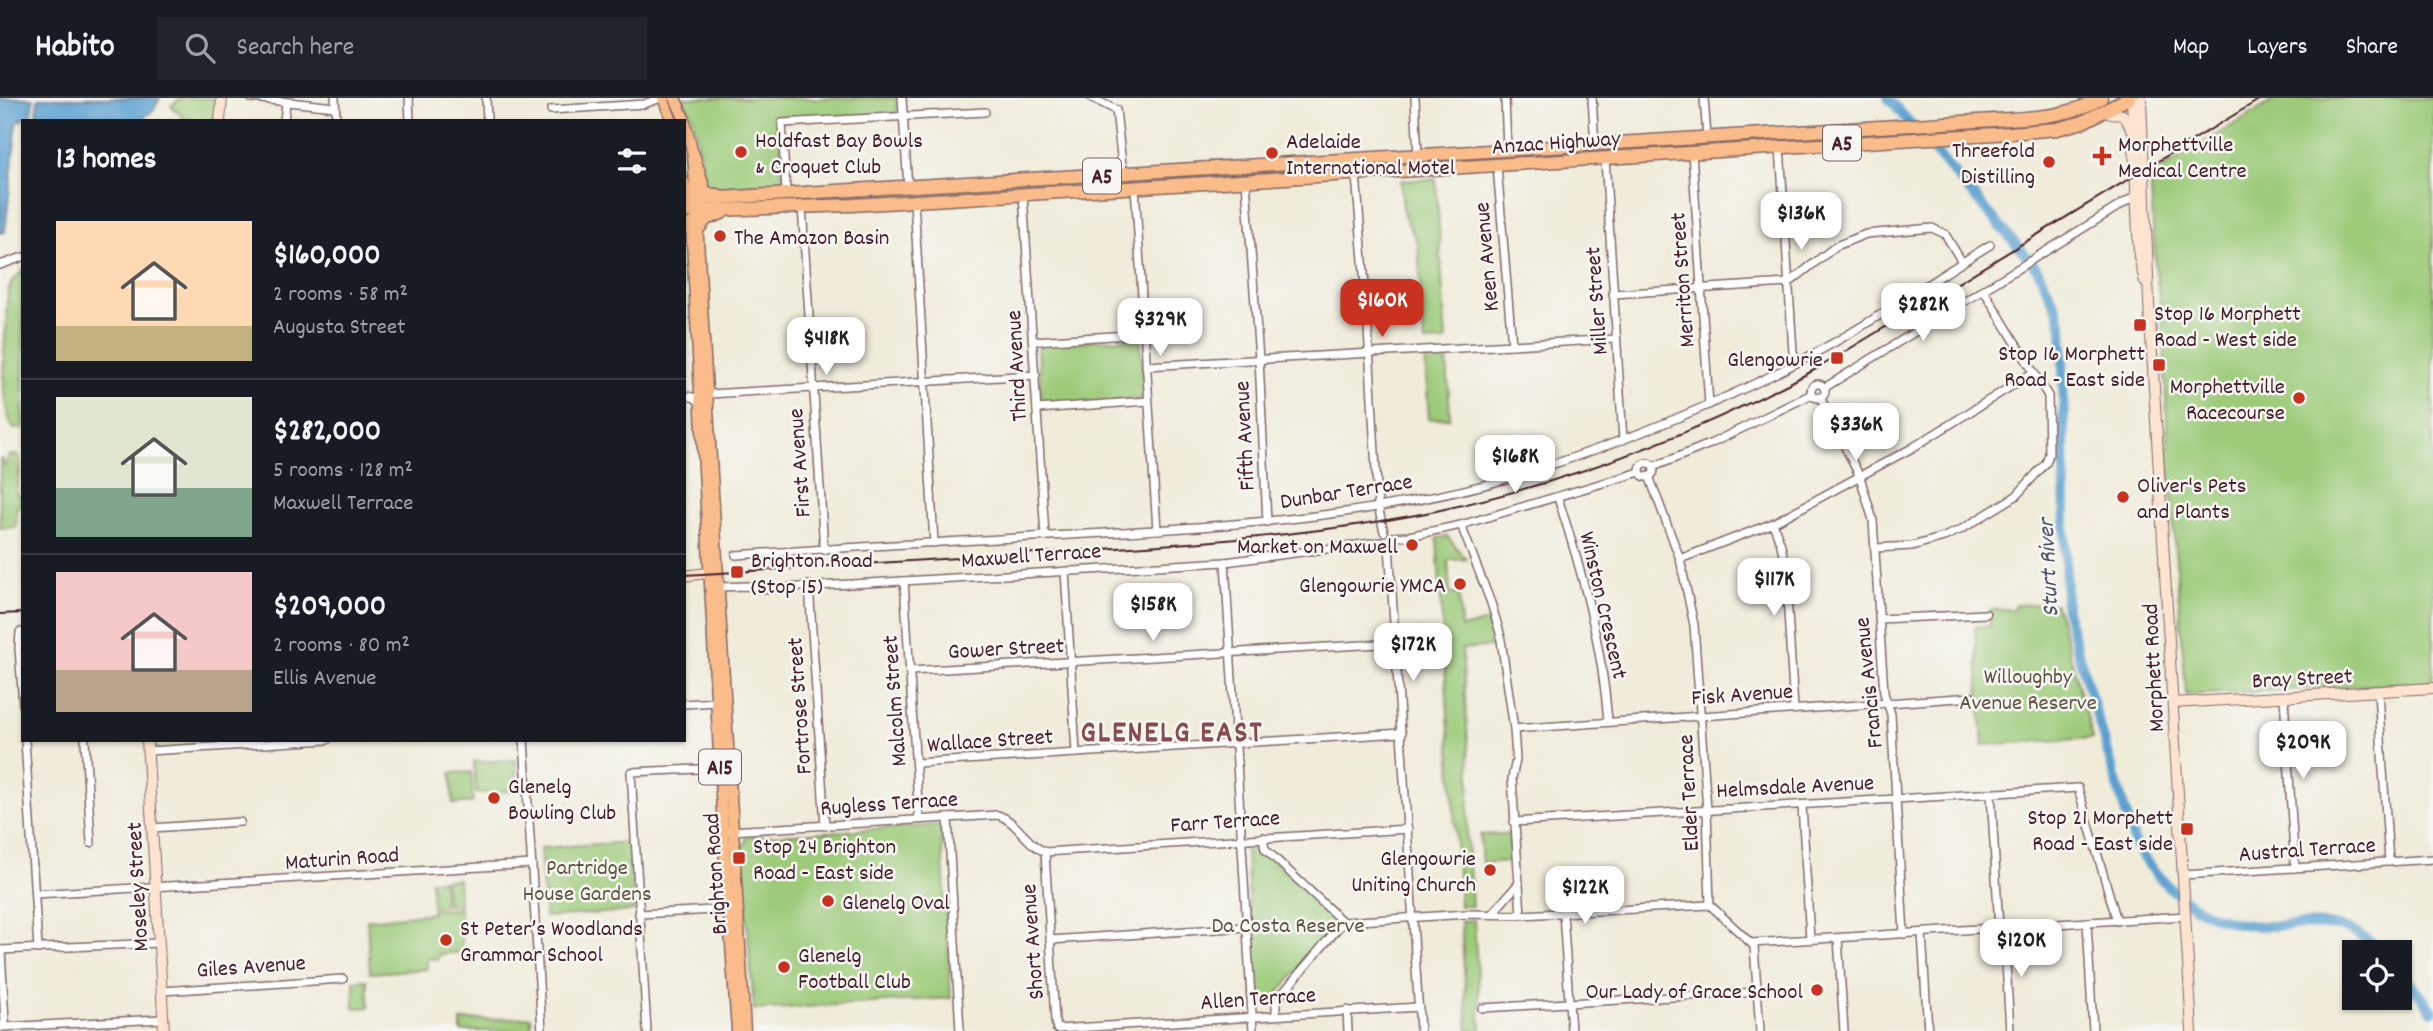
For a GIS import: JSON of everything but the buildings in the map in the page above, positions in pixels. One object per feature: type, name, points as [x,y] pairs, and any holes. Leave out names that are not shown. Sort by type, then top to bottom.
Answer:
[{"type":"highway","name":"Anzac Highway","points":[[690,205],[727,196],[786,192],[956,185],[2010,120],[2066,113],[2101,98]]},
{"type":"highway","name":"Anzac Highway","points":[[690,205],[736,208],[914,201],[2011,133],[2057,129],[2083,122],[2131,98]]},
{"type":"highway","points":[[2010,120],[2011,133]]},
{"type":"highway","points":[[1786,133],[1794,146]]},
{"type":"highway","points":[[1745,135],[1758,139],[1774,139],[1780,147]]},
{"type":"highway","points":[[1554,148],[1558,160],[1563,162]]},
{"type":"highway","points":[[1536,149],[1548,155],[1548,163]]},
{"type":"highway","points":[[693,154],[704,190],[708,194],[727,196]]},
{"type":"highway","points":[[1189,185],[1192,170]]},
{"type":"highway","points":[[1173,172],[1183,176],[1189,185]]},
{"type":"highway","points":[[970,197],[974,183]]},
{"type":"highway","points":[[956,185],[970,197]]},
{"type":"highway","points":[[858,204],[861,190]]},
{"type":"highway","points":[[841,191],[850,195],[858,204]]},
{"type":"highway","points":[[698,229],[706,219],[736,208]]},
{"type":"main road","points":[[220,119],[222,98]]},
{"type":"main road","points":[[662,98],[671,119]]},
{"type":"main road","name":"A15","points":[[675,98],[684,119]]},
{"type":"main road","name":"Morphett Road","points":[[2131,98],[2139,257],[2149,303]]},
{"type":"main road","name":"Morphett Road","points":[[2141,98],[2149,303],[2192,1031]]},
{"type":"main road","points":[[2105,112],[2127,118],[2135,138]]},
{"type":"main road","name":"A15","points":[[686,126],[693,154],[690,205]]},
{"type":"main road","name":"Brighton Road","points":[[690,205],[698,229],[709,394],[716,702],[724,768]]},
{"type":"main road","name":"Brighton Road","points":[[690,205],[700,404],[713,571],[720,587],[724,768],[736,952],[737,1031]]},
{"type":"main road","points":[[700,404],[709,394]]},
{"type":"main road","points":[[686,570],[713,571]]},
{"type":"main road","points":[[686,576],[713,571]]},
{"type":"main road","name":"Bray Street","points":[[2173,703],[2433,688]]},
{"type":"main road","name":"Moseley Street","points":[[147,746],[164,1031]]},
{"type":"main road","name":"Brighton Road","points":[[736,952],[745,1031]]},
{"type":"street","points":[[251,98],[335,107]]},
{"type":"street","points":[[335,98],[336,119]]},
{"type":"street","points":[[409,98],[410,119]]},
{"type":"street","points":[[486,98],[487,119]]},
{"type":"street","points":[[551,110],[644,104],[662,98]]},
{"type":"street","points":[[902,98],[908,187]]},
{"type":"street","points":[[1092,98],[1112,102],[1116,110],[1123,174]]},
{"type":"street","points":[[1415,98],[1418,156]]},
{"type":"street","points":[[1505,98],[1507,151]]},
{"type":"street","points":[[1592,98],[1595,145]]},
{"type":"street","points":[[1704,98],[1707,137]]},
{"type":"street","points":[[284,119],[286,102]]},
{"type":"street","points":[[786,192],[782,124],[985,113]]},
{"type":"street","points":[[1780,147],[1793,352],[1798,362]]},
{"type":"street","name":"Merriton Street","points":[[1692,152],[1709,405]]},
{"type":"street","name":"Miller Street","points":[[1605,159],[1623,440]]},
{"type":"street","name":"Keen Avenue","points":[[1497,166],[1512,345]]},
{"type":"street","points":[[1356,174],[1381,537]]},
{"type":"street","name":"Fifth Avenue","points":[[1246,181],[1267,522]]},
{"type":"street","points":[[1135,187],[1157,530]]},
{"type":"street","name":"Third Avenue","points":[[1023,194],[1045,536]]},
{"type":"street","points":[[1824,388],[2137,195]]},
{"type":"street","points":[[914,201],[934,543]]},
{"type":"street","name":"First Avenue","points":[[802,206],[824,550]]},
{"type":"street","points":[[1614,294],[1789,283],[1836,246],[1866,234],[1932,228],[1945,234],[1962,262]]},
{"type":"street","name":"Dunbar Terrace","points":[[736,555],[1267,522],[1441,494],[1532,471],[1623,440],[1709,405],[1798,362],[1990,245]]},
{"type":"street","points":[[0,265],[21,258]]},
{"type":"street","points":[[1875,548],[1912,546],[1962,529],[2023,490],[2046,463],[2049,454],[2048,396],[1983,289]]},
{"type":"street","points":[[1034,341],[1144,334]]},
{"type":"street","points":[[1146,366],[1616,339]]},
{"type":"street","points":[[1681,559],[1773,523],[1860,477],[2034,372]]},
{"type":"street","points":[[709,394],[1036,375]]},
{"type":"street","points":[[1640,472],[1645,463],[1653,467],[1710,444],[1812,394],[1820,397],[1825,393],[1824,388],[1819,384],[1814,385],[1812,394]]},
{"type":"street","points":[[686,393],[699,385]]},
{"type":"street","points":[[686,395],[695,398],[700,404]]},
{"type":"street","name":"Francis Avenue","points":[[1820,397],[1860,477],[1873,520],[1884,693],[1891,714],[1904,934]]},
{"type":"street","points":[[1037,409],[1149,401]]},
{"type":"street","points":[[1640,472],[1649,476],[1653,467]]},
{"type":"street","points":[[1381,537],[1391,541],[1461,525],[1640,472]]},
{"type":"street","name":"Elder Terrace","points":[[1649,476],[1681,559],[1694,625],[1707,810],[1710,905]]},
{"type":"street","name":"Winston Crescent","points":[[1558,498],[1583,576],[1594,622],[1608,721]]},
{"type":"street","points":[[1773,523],[1785,564],[1794,709]]},
{"type":"street","points":[[1461,525],[1500,633],[1514,729],[1516,760],[1512,778],[1521,915]]},
{"type":"street","points":[[1381,537],[1389,532],[1391,541],[1420,1031]]},
{"type":"street","name":"Maxwell Terrace","points":[[720,587],[748,586],[766,589],[809,584],[1225,562],[1360,543],[1381,537]]},
{"type":"street","points":[[1225,562],[1253,1031]]},
{"type":"street","points":[[1065,570],[1076,753]]},
{"type":"street","name":"Malcolm Street","points":[[904,581],[919,819]]},
{"type":"street","name":"Fortrose Street","points":[[809,584],[825,825]]},
{"type":"street","points":[[1879,619],[1986,614]]},
{"type":"street","points":[[20,632],[21,676]]},
{"type":"street","name":"Gower Street","points":[[910,671],[1397,643]]},
{"type":"street","points":[[2378,692],[2389,862]]},
{"type":"street","name":"Fisk Avenue","points":[[1514,729],[1973,697]]},
{"type":"street","points":[[2284,697],[2295,868]]},
{"type":"street","points":[[686,704],[716,702]]},
{"type":"street","name":"Wallace Street","points":[[916,763],[1402,733]]},
{"type":"street","points":[[25,742],[38,949]]},
{"type":"street","points":[[85,742],[91,843]]},
{"type":"street","points":[[147,746],[267,742]]},
{"type":"street","points":[[524,742],[542,1031]]},
{"type":"street","points":[[647,1031],[631,772],[724,768]]},
{"type":"street","name":"Helmsdale Avenue","points":[[1514,822],[2078,788],[2116,920]]},
{"type":"street","points":[[1991,793],[2010,1031]]},
{"type":"street","points":[[1802,804],[1810,939]]},
{"type":"street","name":"Rugless Terrace","points":[[727,831],[1002,816],[1034,846],[1045,852]]},
{"type":"street","points":[[948,818],[960,1031]]},
{"type":"street","points":[[152,828],[240,822]]},
{"type":"street","name":"Farr Terrace","points":[[1045,852],[1408,829]]},
{"type":"street","points":[[1263,837],[1265,849],[1343,922],[1710,905],[1753,946],[1760,1031]]},
{"type":"street","name":"Short Avenue","points":[[1045,852],[1057,1030]]},
{"type":"street","name":"Austral Terrace","points":[[2183,875],[2433,859]]},
{"type":"street","name":"Maturin Road","points":[[35,894],[531,864]]},
{"type":"street","points":[[1492,914],[1519,883]]},
{"type":"street","points":[[639,914],[733,909]]},
{"type":"street","points":[[1563,913],[1571,1031]]},
{"type":"street","points":[[1753,946],[1810,939],[2002,928],[2185,913]]},
{"type":"street","points":[[1276,1015],[1276,1001],[1343,922]]},
{"type":"street","points":[[2087,922],[2093,1031]]},
{"type":"street","points":[[1050,940],[1247,927]]},
{"type":"street","points":[[1922,933],[1927,1031]]},
{"type":"street","points":[[1838,938],[1844,1031]]},
{"type":"street","points":[[1,1028],[5,1022],[1,950],[159,943]]},
{"type":"street","name":"Giles Avenue","points":[[162,991],[343,979]]},
{"type":"street","points":[[1482,1008],[1758,992]]},
{"type":"street","name":"Allen Terrace","points":[[1057,1030],[1419,1007]]},
{"type":"street","points":[[1347,1010],[1348,1031]]},
{"type":"street","points":[[1,1028],[163,1019]]},
{"type":"green space","points":[[181,98],[217,98],[214,119],[185,119],[171,106]]},
{"type":"green space","name":"Holdfast Bay Bowls & Croquet Club","points":[[683,98],[896,98],[897,113],[779,121],[783,183],[711,188],[706,184],[694,121]]},
{"type":"green space","name":"Morphettville Racecourse","points":[[2278,98],[2433,98],[2433,682],[2186,695],[2169,468],[2163,329],[2155,263],[2151,188],[2158,171]]},
{"type":"green space","points":[[1436,179],[1446,341],[1424,342],[1418,244],[1403,213],[1401,181]]},
{"type":"green space","points":[[21,272],[21,428],[14,429],[6,410],[3,372],[8,292],[12,282]]},
{"type":"green space","points":[[1140,338],[1144,399],[1041,405],[1038,343]]},
{"type":"green space","points":[[1447,358],[1450,418],[1429,419],[1425,359]]},
{"type":"green space","points":[[17,455],[19,459],[16,493],[21,496],[21,504],[16,508],[16,527],[0,528],[0,459],[3,459],[5,466],[9,456]]},
{"type":"green space","points":[[1447,536],[1466,559],[1448,560],[1450,594],[1459,594],[1461,628],[1489,621],[1495,646],[1462,649],[1470,776],[1467,836],[1472,906],[1460,906],[1437,538]]},
{"type":"green space","name":"Willoughby Avenue Reserve","points":[[2056,604],[2093,738],[1983,745],[1975,627],[1990,626],[1989,610],[2014,609],[2015,605]]},
{"type":"green space","points":[[516,760],[517,791],[476,793],[474,762]]},
{"type":"green space","points":[[471,772],[473,802],[453,804],[451,773]]},
{"type":"green space","name":"Glenelg Oval","points":[[941,825],[951,998],[754,1010],[741,844],[746,843],[746,837]]},
{"type":"green space","points":[[1509,834],[1511,861],[1482,863],[1480,835]]},
{"type":"green space","name":"Partridge House Gardens","points":[[630,842],[634,911],[545,917],[540,848]]},
{"type":"green space","name":"Da Costa Reserve","points":[[1249,846],[1261,850],[1332,914],[1332,931],[1273,999],[1263,1005],[1255,1002],[1246,851]]},
{"type":"green space","points":[[458,879],[459,905],[447,906],[445,880]]},
{"type":"green space","points":[[431,880],[443,880],[444,906],[432,907]]},
{"type":"green space","points":[[460,909],[462,952],[439,954],[438,959],[427,959],[427,969],[370,973],[367,920],[432,913],[432,910]]},
{"type":"green space","points":[[1474,920],[1481,1031],[1468,1031],[1461,921]]},
{"type":"green space","points":[[367,980],[369,1007],[354,1008],[354,981]]},
{"type":"green space","points":[[531,1017],[531,1031],[461,1031],[461,1021]]},
{"type":"water","points":[[0,98],[33,98],[31,119],[22,118],[17,122],[5,232],[0,233]]},
{"type":"water","points":[[38,98],[160,98],[153,111],[141,119],[36,119]]},
{"type":"waterway","name":"Sturt River","points":[[1888,98],[2036,267],[2057,309],[2062,327],[2063,358],[2066,611],[2135,845],[2159,877],[2173,890],[2188,902],[2221,919],[2261,926],[2337,926],[2368,940]]},
{"type":"waterway","name":"Sturt River","points":[[2412,985],[2433,1011]]},
{"type":"tram line","points":[[686,575],[1149,546],[1293,533],[1436,511],[1535,486],[1680,434],[1727,414],[1818,368],[2262,98]]},
{"type":"tram line","points":[[0,614],[21,613]]},
{"type":"place","name":"Holdfast Bay Bowls & Croquet Club","points":[[741,152]]},
{"type":"place","name":"Adelaide International Motel","points":[[1272,153]]},
{"type":"place","name":"Morphettville Medical Centre","points":[[2102,156]]},
{"type":"place","name":"Threefold Distilling","points":[[2049,162]]},
{"type":"place","name":"The Amazon Basin","points":[[720,236]]},
{"type":"place","name":"Stop 16 Morphett Road - West side","points":[[2140,325]]},
{"type":"place","name":"Glengowrie","points":[[1837,358]]},
{"type":"place","name":"Stop 16 Morphett Road - East side","points":[[2159,365]]},
{"type":"place","name":"Morphettville Racecourse","points":[[2299,398]]},
{"type":"place","name":"Oliver's Pets and Plants","points":[[2123,497]]},
{"type":"place","name":"Market on Maxwell","points":[[1412,545]]},
{"type":"place","name":"Brighton Road (Stop 15)","points":[[737,572]]},
{"type":"place","name":"Glengowrie YMCA","points":[[1460,584]]},
{"type":"place","name":"Glenelg Bowling Club","points":[[494,798]]},
{"type":"place","name":"Stop 21 Morphett Road - East side","points":[[2187,829]]},
{"type":"place","name":"Stop 24 Brighton Road - East side","points":[[739,858]]},
{"type":"place","name":"Glengowrie Uniting Church","points":[[1490,870]]},
{"type":"place","name":"Glenelg Oval","points":[[828,901]]},
{"type":"place","name":"St Peter’s Woodlands Grammar School","points":[[446,940]]},
{"type":"place","name":"Glenelg Football Club","points":[[784,967]]},
{"type":"place","name":"Our Lady of Grace School","points":[[1817,990]]},
{"type":"district","name":"GLENELG EAST","points":[[1172,731]]}]
